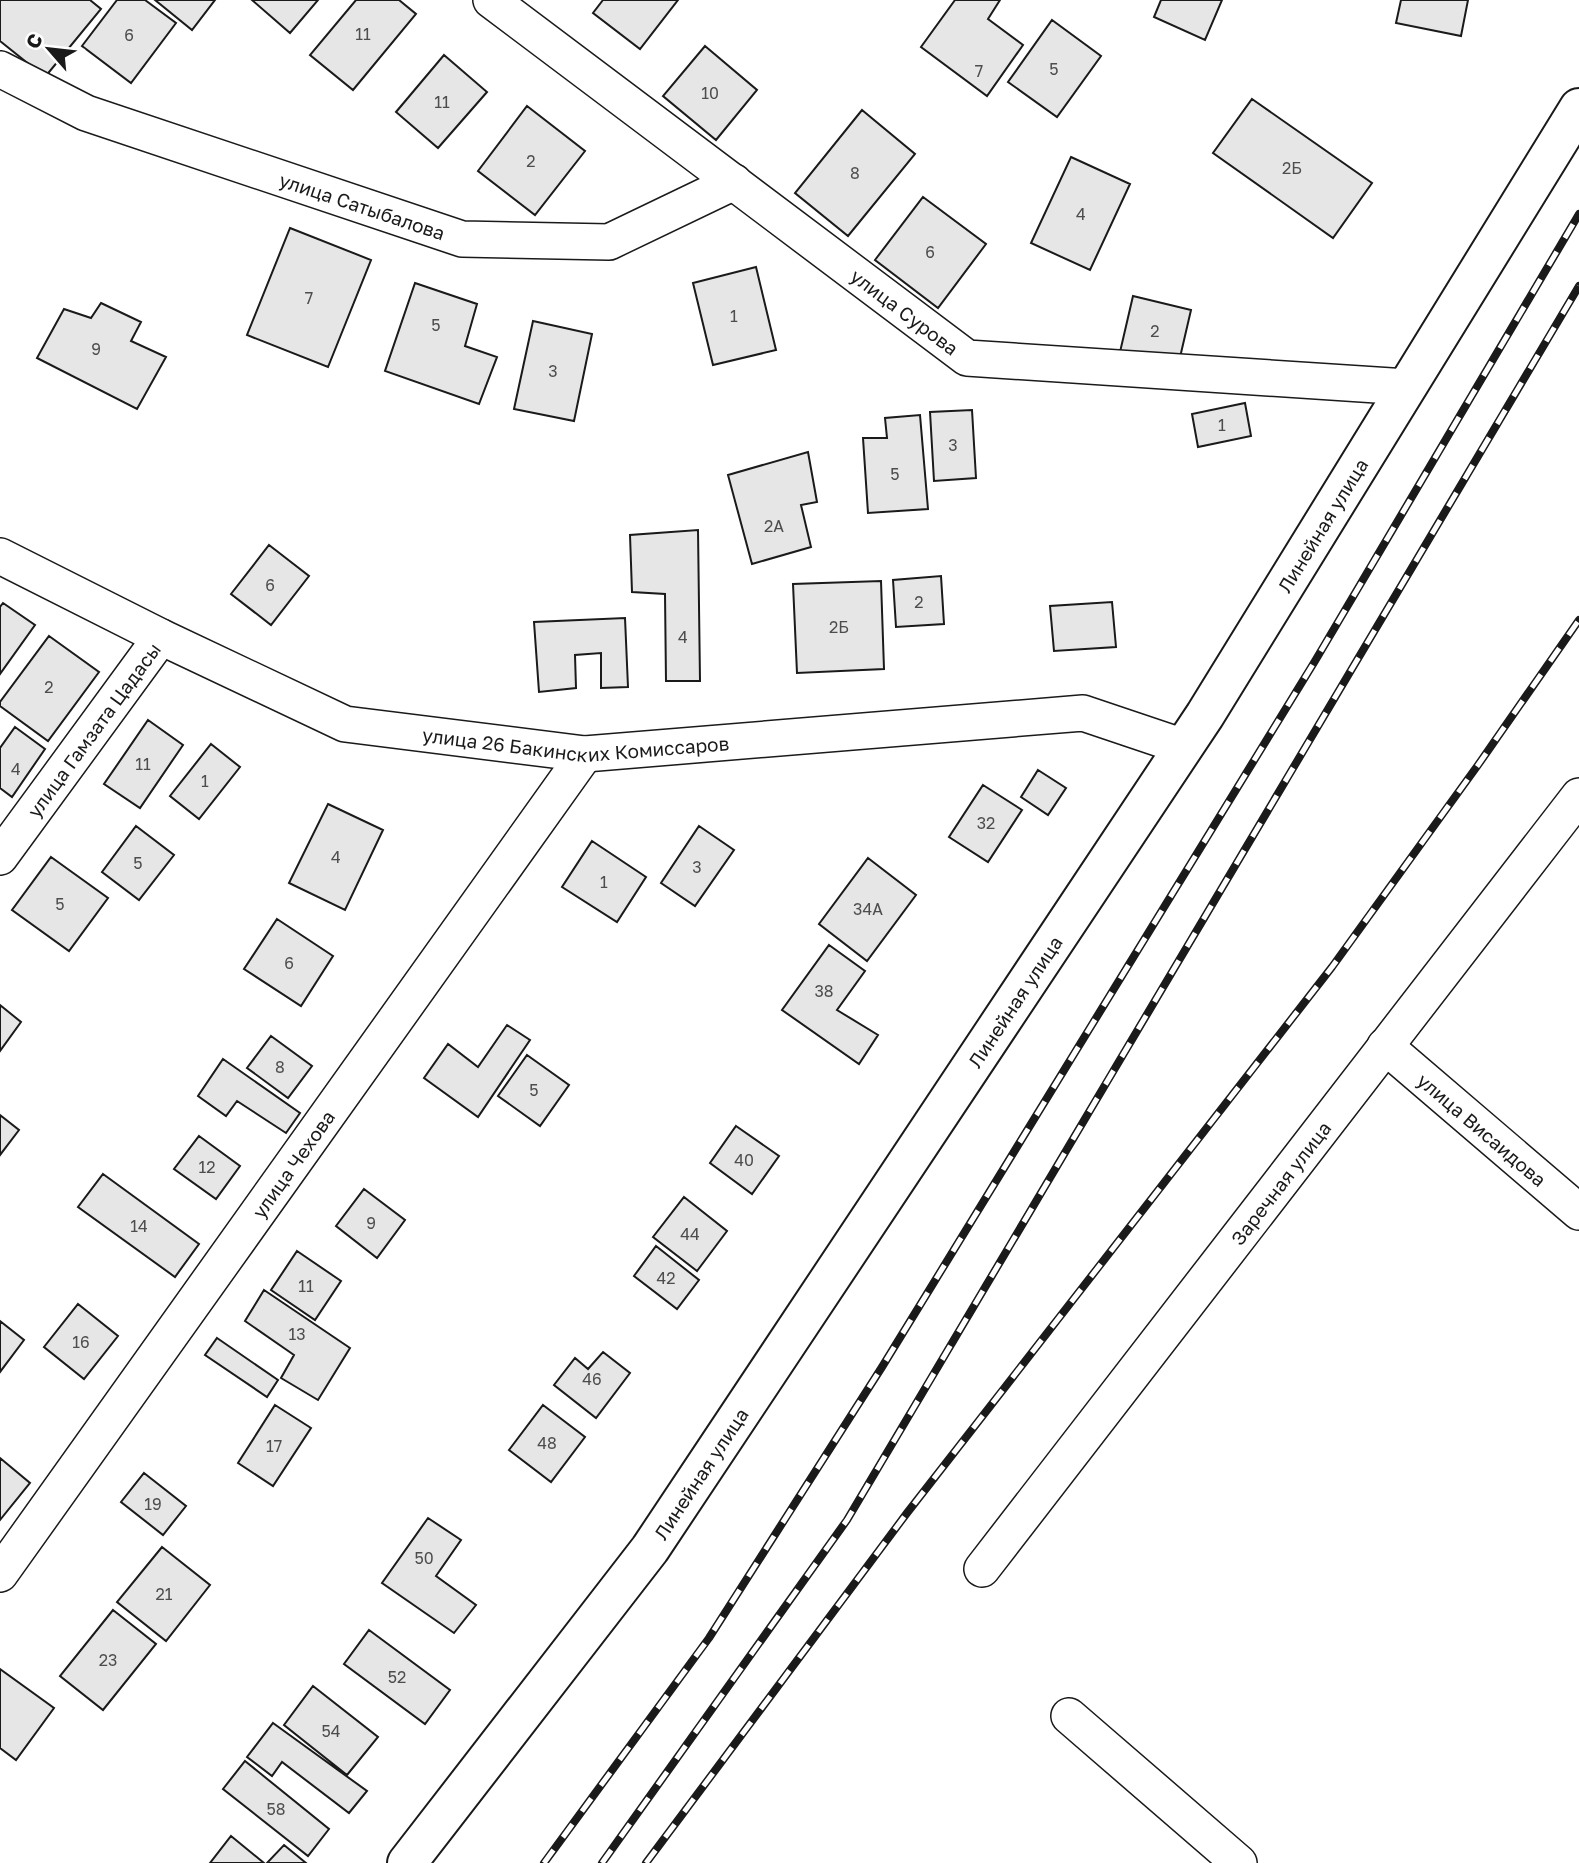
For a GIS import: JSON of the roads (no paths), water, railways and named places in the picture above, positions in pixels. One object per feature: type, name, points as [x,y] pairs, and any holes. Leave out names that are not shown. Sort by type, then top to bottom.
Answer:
[{"type":"main road","name":"Линейная улица","points":[[407,1863],[650,1549],[1184,747],[1579,108]]},
{"type":"street","name":"улица Сурова","points":[[491,0],[967,358],[1407,387]]},
{"type":"street","name":"улица Сатыбалова","points":[[0,69],[86,113],[462,239],[609,242],[734,182]]},
{"type":"street","name":"улица 26 Бакинских Комиссаров","points":[[0,556],[161,637],[345,723],[585,754],[1083,713],[1184,747]]},
{"type":"street","name":"улица Гамзата Цадасы","points":[[0,857],[161,637]]},
{"type":"street","name":"улица Чехова","points":[[0,1574],[585,754]]},
{"type":"street","name":"Заречная улица","points":[[982,1569],[1579,796]]},
{"type":"street","name":"улица Висаидова","points":[[1385,1046],[1579,1212]]},
{"type":"street","points":[[1069,1716],[1239,1863]]},
{"type":"railway","points":[[544,1863],[709,1638],[882,1367],[1315,661],[1579,214]]},
{"type":"railway","points":[[602,1863],[847,1520],[1579,286]]},
{"type":"railway","points":[[646,1863],[907,1513],[1332,967],[1579,620]]}]
